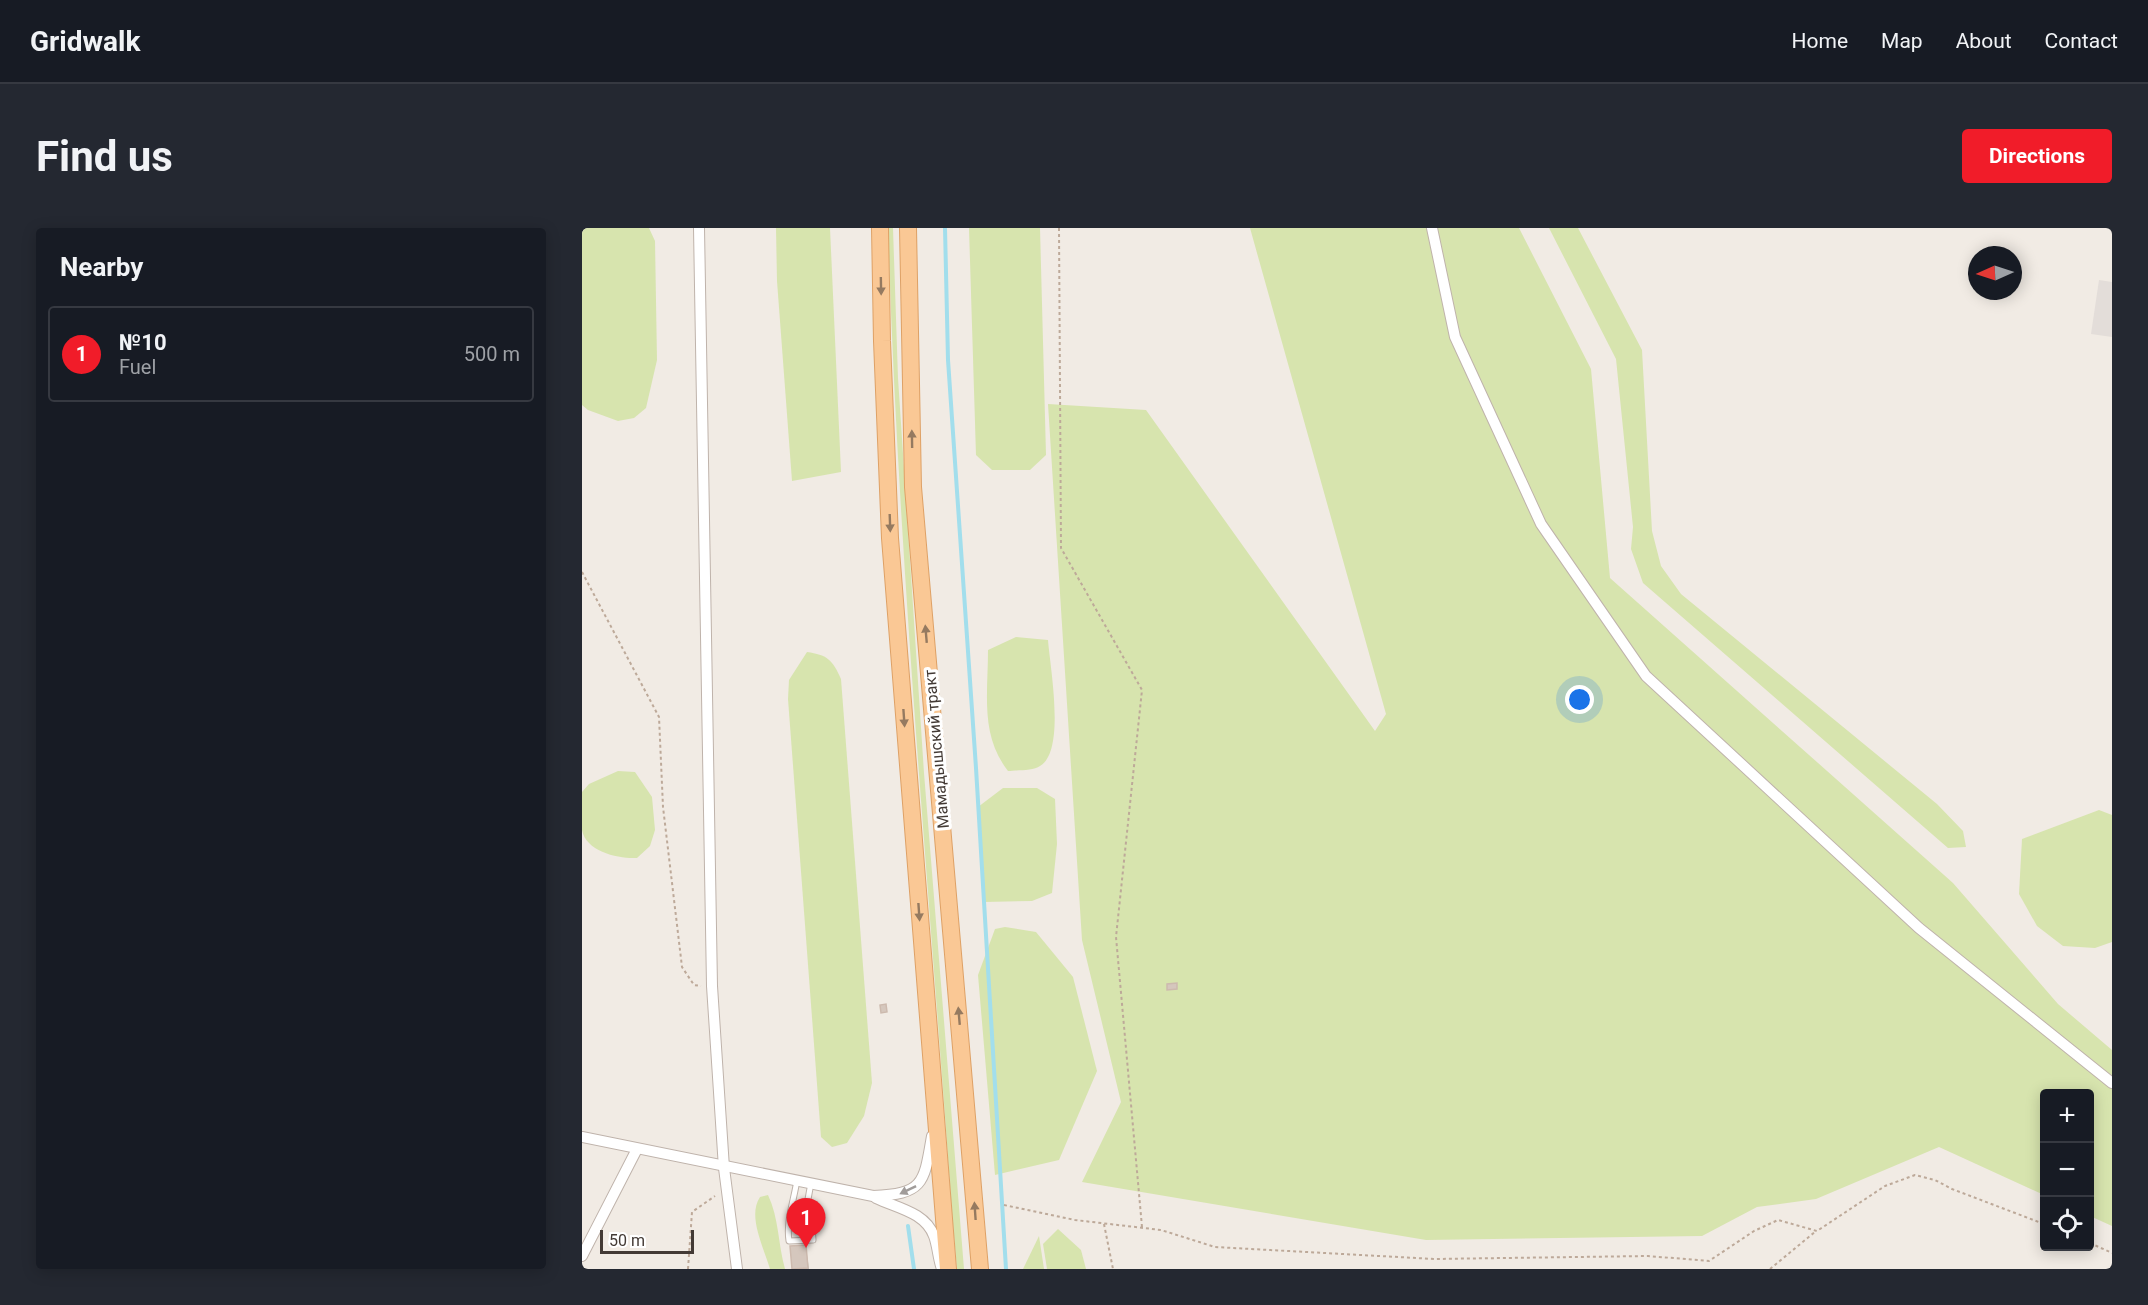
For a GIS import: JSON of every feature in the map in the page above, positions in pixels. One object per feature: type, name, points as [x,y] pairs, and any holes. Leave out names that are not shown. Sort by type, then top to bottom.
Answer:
[{"type":"main road","name":"Мамадышский тракт","points":[[880,228],[890,538],[948,1269]]},
{"type":"main road","name":"Мамадышский тракт","points":[[908,228],[913,487],[980,1269]]},
{"type":"street","points":[[699,228],[712,986],[724,1168],[737,1269]]},
{"type":"street","points":[[1432,228],[1455,337],[1541,524],[1646,676],[1919,928],[2112,1083]]},
{"type":"street","points":[[873,1196],[906,1193],[920,1182],[927,1167],[935,1120]]},
{"type":"street","points":[[582,1137],[724,1168],[873,1196],[908,1211],[925,1222],[934,1236],[942,1269]]},
{"type":"street","points":[[582,1256],[637,1149]]},
{"type":"lane","points":[[797,1180],[787,1228],[789,1241],[813,1240],[812,1227],[806,1209],[811,1184]]},
{"type":"path","points":[[1059,228],[1061,548],[1142,690],[1116,937],[1143,1228]]},
{"type":"path","points":[[582,572],[659,717],[663,807],[682,967],[694,985],[712,986]]},
{"type":"path","points":[[1770,1269],[1817,1231],[1885,1186],[1915,1175],[1935,1180],[1952,1189],[2040,1222]]},
{"type":"path","points":[[688,1269],[692,1212],[727,1188]]},
{"type":"path","points":[[1004,1204],[1075,1220],[1161,1230],[1215,1247],[1434,1259],[1648,1256],[1708,1261],[1754,1231],[1778,1220],[1817,1231]]},
{"type":"path","points":[[1104,1224],[1113,1269]]},
{"type":"path","points":[[2094,1245],[2112,1253]]},
{"type":"shaded area","points":[[2099,280],[2112,282],[2112,337],[2091,334]]},
{"type":"green space","points":[[582,228],[649,228],[655,241],[657,360],[646,408],[634,418],[618,421],[588,410],[582,405]]},
{"type":"green space","points":[[776,228],[830,228],[841,472],[792,481],[777,281]]},
{"type":"green space","points":[[888,228],[893,228],[898,378],[924,773],[964,1269],[957,1269],[915,721],[899,475]]},
{"type":"green space","points":[[969,228],[1040,228],[1046,455],[1030,470],[992,470],[976,455]]},
{"type":"green space","points":[[1250,228],[1519,228],[1591,369],[1610,578],[1953,883],[2058,1004],[2112,1050],[2112,1226],[2094,1218],[2094,1089],[2040,1089],[2040,1193],[1939,1147],[1816,1199],[1757,1207],[1702,1236],[1426,1240],[1082,1182],[1121,1102],[1082,940],[1048,404],[1146,410],[1375,731],[1386,714]]},
{"type":"green space","points":[[1549,228],[1578,228],[1642,350],[1652,531],[1661,566],[1681,594],[1937,804],[1963,831],[1966,847],[1948,848],[1643,583],[1631,549],[1633,527],[1616,359]]},
{"type":"green space","points":[[1016,637],[1048,640],[1055,708],[1054,727],[1048,757],[1040,766],[1029,770],[1008,771],[999,757],[989,728],[988,650]]},
{"type":"green space","points":[[807,652],[828,659],[841,679],[872,1083],[864,1116],[847,1143],[832,1147],[821,1137],[788,699],[789,680]]},
{"type":"green space","points":[[618,771],[635,772],[652,797],[655,830],[650,846],[637,858],[621,857],[596,849],[585,838],[582,830],[582,792],[589,784]]},
{"type":"green space","points":[[1003,788],[1037,788],[1055,799],[1057,844],[1052,893],[1032,901],[984,902],[978,807]]},
{"type":"green space","points":[[2099,810],[2112,815],[2112,942],[2095,948],[2063,946],[2037,926],[2019,894],[2022,839]]},
{"type":"green space","points":[[1005,927],[1036,932],[1073,977],[1097,1071],[1059,1160],[995,1175],[978,975],[995,929]]},
{"type":"green space","points":[[768,1195],[772,1204],[785,1269],[770,1269],[758,1232],[756,1205],[760,1197]]},
{"type":"green space","points":[[1058,1229],[1081,1250],[1086,1269],[1047,1269],[1043,1244]]},
{"type":"green space","points":[[1039,1236],[1044,1269],[1023,1269]]},
{"type":"building","points":[[1177,983],[1177,989],[1167,990],[1167,984]]},
{"type":"building","points":[[886,1004],[887,1012],[881,1013],[880,1005]]},
{"type":"building","points":[[806,1245],[808,1268],[792,1269],[790,1246]]},
{"type":"waterway","points":[[945,228],[948,360],[976,768],[1006,1269]]},
{"type":"waterway","points":[[908,1226],[914,1269]]},
{"type":"place","name":"№10","points":[[806,1248]]}]
